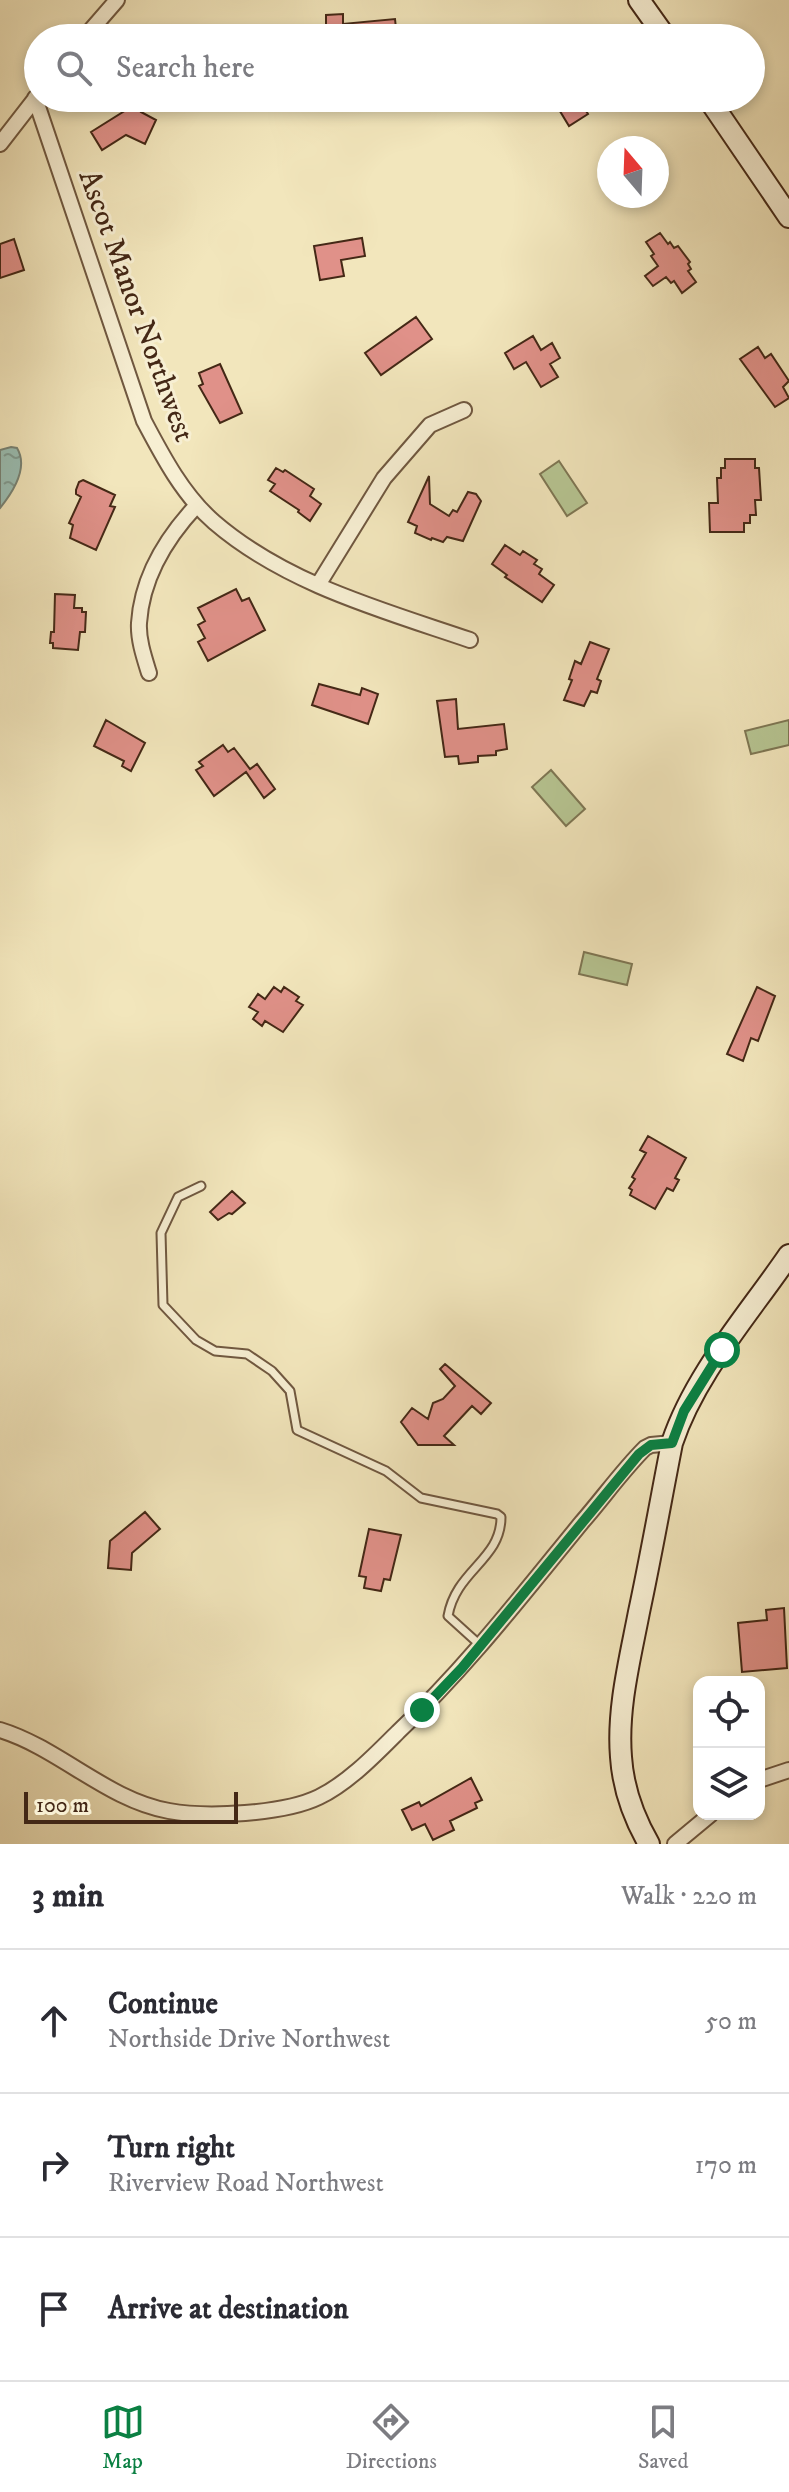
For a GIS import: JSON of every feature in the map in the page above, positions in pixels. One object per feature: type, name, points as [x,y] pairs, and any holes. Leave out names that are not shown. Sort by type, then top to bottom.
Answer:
[{"type":"main road","points":[[639,0],[656,24]]},
{"type":"main road","points":[[718,112],[789,217]]},
{"type":"main road","points":[[649,1844],[635,1816],[626,1787],[620,1731],[632,1650],[672,1443],[684,1411],[789,1255]]},
{"type":"street","points":[[96,24],[117,0]]},
{"type":"street","points":[[0,144],[25,112]]},
{"type":"street","name":"Ascot Manor Northwest","points":[[42,112],[144,421],[167,466],[197,505],[214,522],[245,544],[318,585],[355,601],[470,640]]},
{"type":"street","points":[[318,585],[384,478],[430,425],[464,410]]},
{"type":"street","points":[[149,673],[139,624],[144,591],[167,540],[197,505]]},
{"type":"street","points":[[0,1730],[134,1799],[159,1808],[201,1814],[298,1806],[339,1784],[422,1710],[639,1454],[651,1445],[672,1443]]},
{"type":"street","points":[[765,1778],[789,1770]]},
{"type":"street","points":[[675,1844],[704,1820]]},
{"type":"lane","points":[[201,1186],[178,1197],[161,1233],[163,1305],[196,1340],[215,1351],[247,1354],[272,1371],[290,1391],[297,1430],[386,1471],[421,1498],[501,1517],[500,1537],[460,1585],[448,1616],[480,1645]]},
{"type":"green space","points":[[559,461],[587,503],[567,516],[540,474]]},
{"type":"green space","points":[[789,720],[789,745],[751,754],[745,731]]},
{"type":"green space","points":[[551,770],[585,809],[566,826],[532,787]]},
{"type":"green space","points":[[584,952],[632,964],[627,985],[579,974]]},
{"type":"water","points":[[17,448],[20,456],[20,472],[0,508],[0,450]]},
{"type":"building","points":[[343,14],[343,24],[326,24],[326,15]]},
{"type":"building","points":[[395,19],[396,24],[343,24]]},
{"type":"building","points":[[123,112],[141,112],[156,120],[145,144],[126,135],[102,150],[91,132]]},
{"type":"building","points":[[560,112],[587,112],[588,114],[569,126]]},
{"type":"building","points":[[660,233],[668,244],[670,242],[674,248],[678,246],[690,262],[691,269],[688,271],[696,282],[682,293],[674,281],[671,283],[666,277],[653,286],[645,276],[658,266],[646,242]]},
{"type":"building","points":[[362,238],[365,256],[341,260],[344,276],[320,280],[314,246]]},
{"type":"building","points":[[14,239],[24,270],[0,278],[0,244]]},
{"type":"building","points":[[416,317],[432,339],[381,375],[365,353]]},
{"type":"building","points":[[533,336],[541,350],[552,343],[560,358],[550,364],[558,377],[541,387],[526,362],[514,369],[505,353]]},
{"type":"building","points":[[758,347],[765,358],[771,354],[789,381],[783,387],[789,398],[775,407],[740,359]]},
{"type":"building","points":[[220,364],[242,413],[220,423],[199,386],[203,384],[199,373]]},
{"type":"building","points":[[725,459],[755,459],[755,468],[759,468],[761,500],[755,500],[756,515],[750,515],[750,523],[744,523],[744,532],[710,532],[709,503],[718,503],[717,478],[721,478]]},
{"type":"building","points":[[276,468],[285,470],[314,489],[310,496],[321,504],[310,521],[270,491],[275,484],[268,480]]},
{"type":"building","points":[[429,476],[430,504],[449,516],[453,510],[457,512],[468,492],[476,494],[481,501],[463,541],[447,537],[443,542],[431,540],[415,533],[417,526],[408,522]]},
{"type":"building","points":[[83,480],[115,495],[110,506],[115,507],[96,550],[70,538],[73,525],[69,523],[81,497],[76,490]]},
{"type":"building","points":[[505,545],[520,555],[523,551],[537,560],[534,564],[542,569],[539,574],[554,585],[542,602],[505,577],[507,575],[492,564]]},
{"type":"building","points":[[236,589],[242,601],[249,598],[265,630],[208,661],[198,642],[205,638],[198,625],[205,621],[198,608]]},
{"type":"building","points":[[55,594],[75,595],[74,608],[82,608],[82,612],[86,612],[85,632],[80,632],[78,650],[53,648],[53,643],[50,643],[51,632],[54,632]]},
{"type":"building","points":[[590,642],[609,649],[597,679],[601,681],[597,693],[591,691],[584,706],[564,700],[575,661],[581,664]]},
{"type":"building","points":[[319,684],[360,695],[362,688],[378,694],[368,724],[312,705]]},
{"type":"building","points":[[456,699],[458,729],[504,724],[507,749],[496,751],[496,755],[478,756],[478,762],[459,764],[458,756],[445,757],[437,701]]},
{"type":"building","points":[[106,720],[145,743],[131,771],[122,766],[124,761],[94,746]]},
{"type":"building","points":[[223,745],[228,752],[234,748],[250,769],[257,764],[275,789],[264,798],[246,772],[214,796],[196,770],[203,766],[199,762]]},
{"type":"building","points":[[274,987],[281,992],[284,987],[299,997],[296,1001],[303,1005],[283,1032],[265,1021],[262,1026],[253,1019],[258,1012],[249,1007],[258,994],[265,999]]},
{"type":"building","points":[[757,987],[775,996],[758,1041],[751,1038],[743,1061],[727,1054]]},
{"type":"building","points":[[648,1136],[686,1158],[675,1178],[679,1180],[673,1191],[667,1188],[655,1209],[630,1195],[632,1190],[629,1188],[646,1153],[640,1150]]},
{"type":"building","points":[[232,1191],[245,1203],[218,1220],[210,1212]]},
{"type":"building","points":[[445,1364],[491,1403],[481,1414],[472,1406],[444,1436],[454,1445],[418,1445],[401,1422],[412,1408],[428,1419],[433,1403],[443,1399],[455,1386],[440,1369]]},
{"type":"building","points":[[145,1512],[160,1529],[132,1553],[131,1570],[108,1568],[110,1541]]},
{"type":"building","points":[[369,1529],[401,1535],[390,1580],[384,1579],[381,1591],[364,1588],[366,1577],[359,1576]]},
{"type":"building","points":[[784,1608],[787,1668],[742,1672],[738,1623],[767,1620],[766,1610]]},
{"type":"building","points":[[471,1778],[482,1800],[475,1803],[477,1808],[450,1821],[454,1830],[433,1840],[425,1824],[412,1830],[402,1810],[419,1802],[421,1806]]},
{"type":"route","points":[[422,1710],[462,1668],[639,1454],[651,1445],[672,1443],[684,1411],[722,1350]]}]
